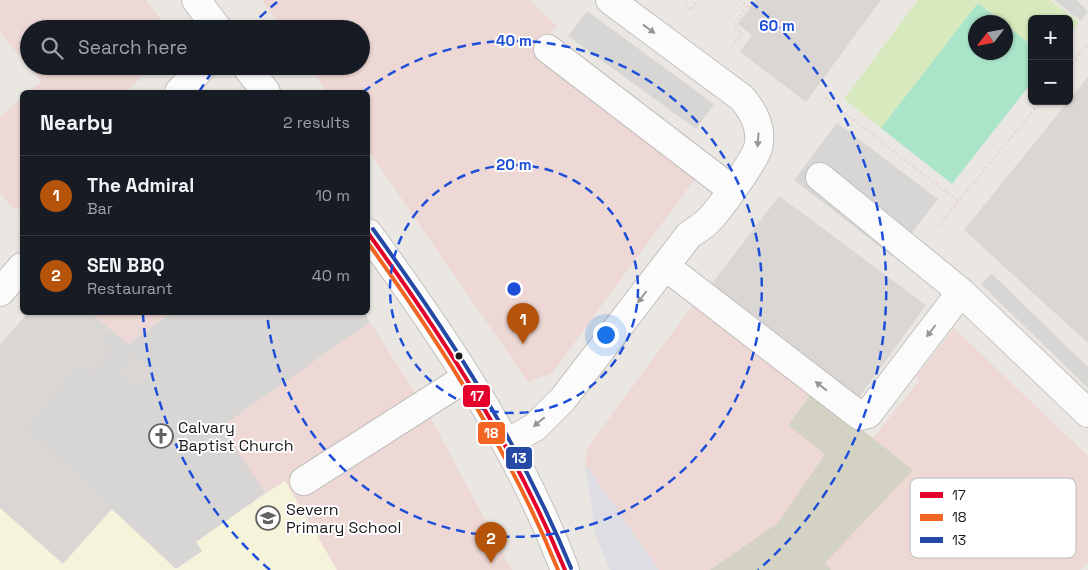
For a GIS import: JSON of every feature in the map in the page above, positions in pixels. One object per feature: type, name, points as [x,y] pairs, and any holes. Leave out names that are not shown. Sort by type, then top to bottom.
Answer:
[{"type":"street","points":[[196,0],[211,20]]},
{"type":"street","points":[[507,443],[534,426],[563,400],[689,236],[708,221],[749,165],[758,147],[758,129],[754,112],[728,88],[610,0]]},
{"type":"street","points":[[548,48],[732,189]]},
{"type":"street","points":[[181,90],[195,75]]},
{"type":"street","points":[[253,75],[264,90]]},
{"type":"street","points":[[820,177],[961,292],[1088,413]]},
{"type":"street","points":[[370,235],[429,318],[507,443],[540,509],[564,570]]},
{"type":"street","points":[[665,266],[860,416],[868,414],[961,292]]},
{"type":"street","points":[[0,292],[20,269]]},
{"type":"street","points":[[304,481],[467,377]]},
{"type":"path","points":[[684,4],[691,10],[698,0]]},
{"type":"path","points":[[728,52],[742,33],[734,26],[748,6],[740,0]]},
{"type":"path","points":[[1073,62],[1088,44]]},
{"type":"path","points":[[825,98],[958,201]]},
{"type":"path","points":[[916,254],[1038,105]]},
{"type":"shaded area","points":[[0,0],[146,0],[161,20],[20,20],[20,56],[0,32]]},
{"type":"shaded area","points":[[262,0],[529,0],[557,26],[536,50],[697,176],[552,373],[528,382],[370,153],[370,90],[326,90],[315,75],[370,75],[370,20],[276,20]]},
{"type":"shaded area","points":[[755,0],[881,0],[806,102],[740,52],[752,35],[738,24]]},
{"type":"shaded area","points":[[1054,0],[1076,0],[1088,11],[1081,21]]},
{"type":"shaded area","points":[[587,11],[714,104],[696,129],[568,36]]},
{"type":"shaded area","points":[[35,75],[144,75],[128,90],[31,90],[41,82]]},
{"type":"shaded area","points":[[1088,77],[1088,343],[964,230],[1065,105],[1073,105],[1073,96]]},
{"type":"shaded area","points":[[20,100],[20,209],[13,208],[0,193],[0,117]]},
{"type":"shaded area","points":[[837,123],[938,199],[893,257],[794,180]]},
{"type":"shaded area","points":[[779,196],[926,305],[858,399],[710,286]]},
{"type":"shaded area","points":[[992,274],[1088,367],[1088,388],[981,284]]},
{"type":"shaded area","points":[[695,302],[873,438],[919,381],[916,377],[954,328],[1088,456],[1088,562],[1080,570],[659,570],[585,464],[588,447]]},
{"type":"shaded area","points":[[26,315],[93,315],[128,344],[150,374],[64,464],[112,509],[63,564],[0,508],[0,344]]},
{"type":"shaded area","points":[[93,315],[169,315],[128,344]]},
{"type":"shaded area","name":"Calvary Baptist Church","points":[[169,315],[366,315],[370,322],[221,427],[265,493],[196,542],[202,551],[176,569],[64,464],[150,374],[128,344]]},
{"type":"shaded area","points":[[370,322],[428,413],[512,570],[337,570],[285,481],[265,493],[220,427]]},
{"type":"shaded area","points":[[110,329],[128,344],[136,354],[120,371],[137,388],[64,464],[24,428],[80,363],[91,372],[110,351],[100,341]]},
{"type":"shaded area","points":[[813,391],[913,470],[825,563],[831,570],[710,570],[778,523],[825,454],[788,425]]},
{"type":"shaded area","points":[[585,464],[659,570],[610,570],[596,536]]},
{"type":"shaded area","name":"Severn Primary School","points":[[285,481],[337,570],[0,570],[0,508],[63,564],[112,509],[176,569],[202,551],[195,542]]},
{"type":"green space","points":[[918,0],[1050,0],[1070,15],[1028,15],[1028,43],[1013,31],[1013,15],[995,15],[978,4],[881,128],[844,99]]},
{"type":"green space","points":[[978,3],[993,15],[969,15]]},
{"type":"green space","points":[[968,16],[968,60],[1013,60],[1013,31],[1028,43],[1028,87],[952,184],[881,128]]},
{"type":"green space","points":[[1073,17],[1079,22],[1073,29]]},
{"type":"transit line","name":"13","points":[[373,229],[430,310],[482,392],[530,478],[571,568]]},
{"type":"transit line","name":"17","points":[[370,236],[425,314],[477,396],[524,481],[565,570]]},
{"type":"transit line","name":"18","points":[[370,246],[422,321],[473,401],[518,484],[558,570]]},
{"type":"place","name":"The Admiral","points":[[523,344]]},
{"type":"place","name":"Calvary Baptist Church","points":[[161,436]]},
{"type":"place","name":"Severn Primary School","points":[[268,518]]},
{"type":"place","name":"SEN BBQ","points":[[491,563]]}]
